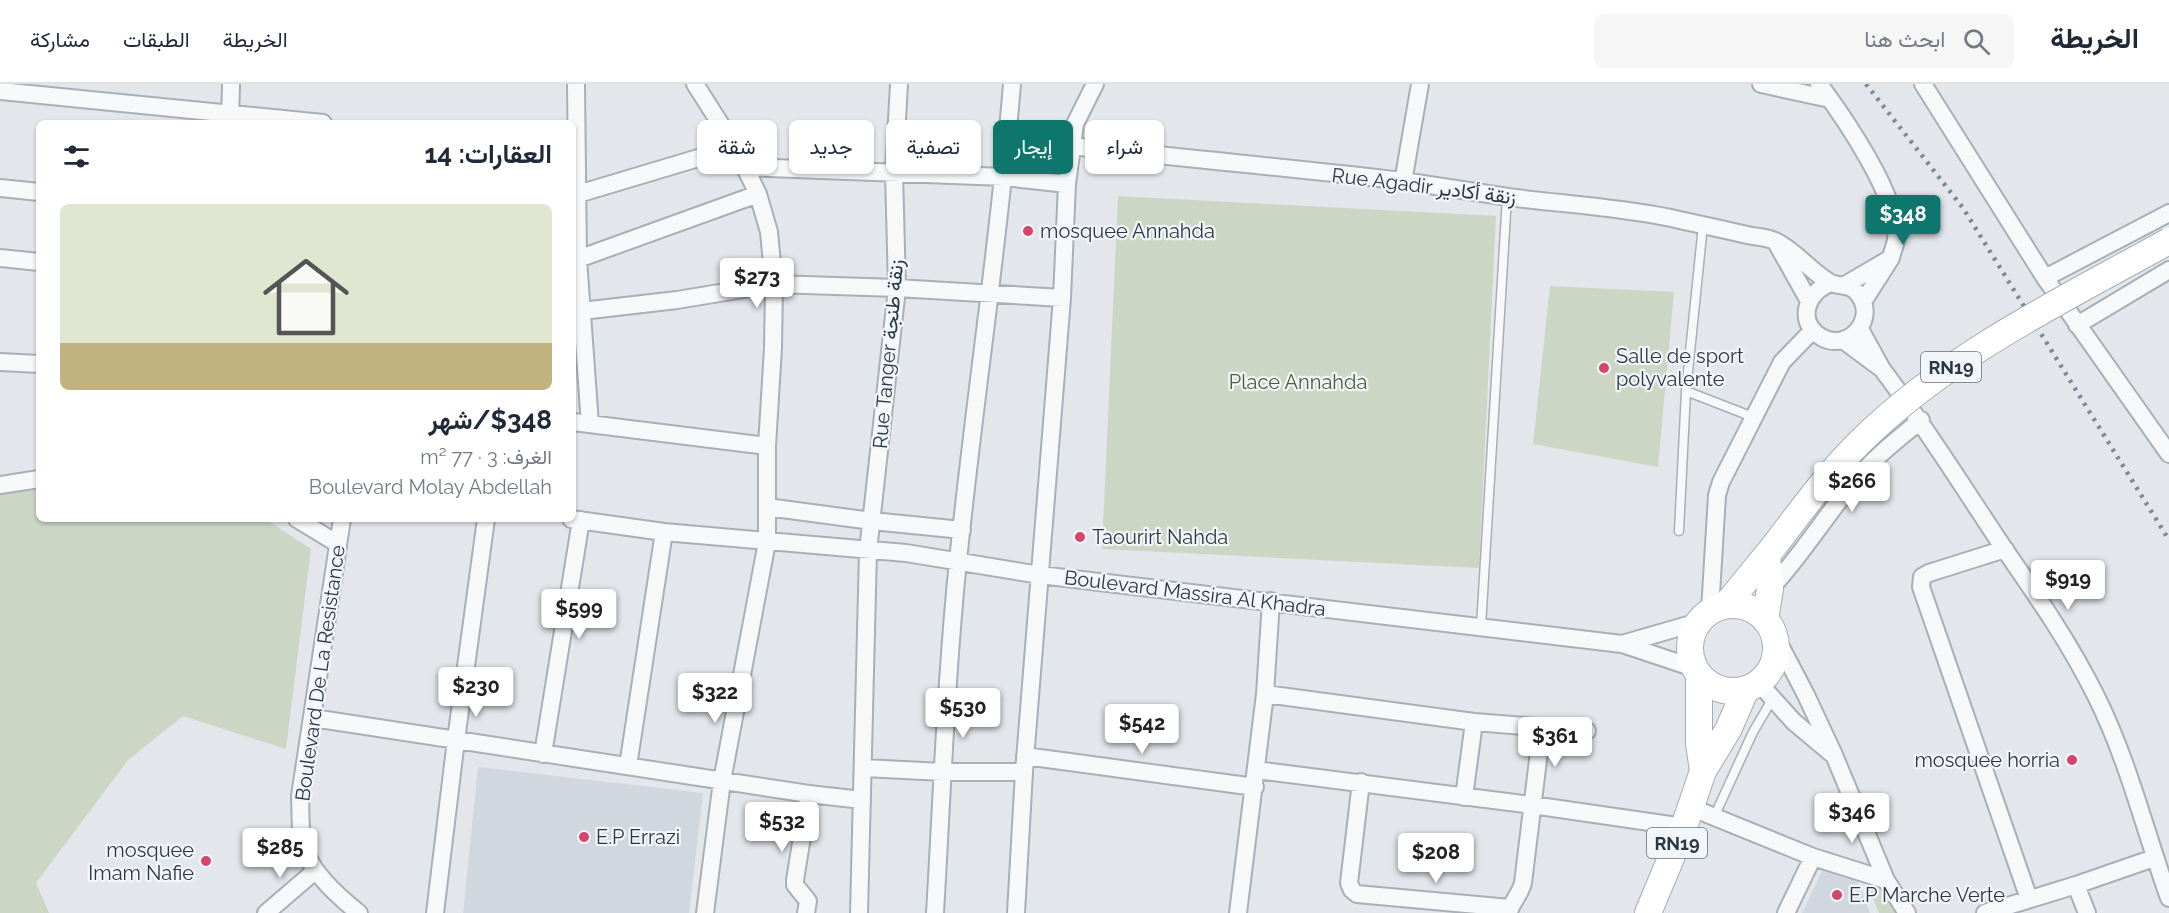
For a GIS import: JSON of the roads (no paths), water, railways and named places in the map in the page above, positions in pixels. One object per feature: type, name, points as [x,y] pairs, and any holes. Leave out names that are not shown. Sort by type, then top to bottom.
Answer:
[{"type":"main road","name":"RN19","points":[[1703,771],[1699,743],[1697,671],[1690,656],[1692,632],[1771,550],[1842,459],[1904,402],[1989,343],[2169,242]]},
{"type":"main road","name":"RN19","points":[[1648,913],[1703,771],[1728,730],[1759,690],[1774,660],[1776,646],[1769,626],[1771,550]]},
{"type":"main road","points":[[1711,612],[1740,605],[1754,610],[1769,626]]},
{"type":"main road","points":[[1697,671],[1716,687],[1725,690],[1759,690]]},
{"type":"street","points":[[230,118],[231,84]]},
{"type":"street","points":[[575,120],[576,84]]},
{"type":"street","points":[[695,84],[718,120]]},
{"type":"street","name":"Rue Tanger زنقة طنجة","points":[[897,120],[899,84]]},
{"type":"street","points":[[935,913],[958,562],[1004,177],[1012,84]]},
{"type":"street","points":[[1073,137],[1076,124],[1095,84]]},
{"type":"street","points":[[1403,182],[1420,84]]},
{"type":"street","points":[[1761,84],[1830,99]]},
{"type":"street","points":[[1819,84],[1872,164],[1894,219],[1896,239],[1891,258],[1863,302]]},
{"type":"street","points":[[1923,84],[2045,278],[2169,454]]},
{"type":"street","points":[[0,91],[230,118],[267,120]]},
{"type":"street","name":"Rue Agadir زنقة أكادير","points":[[1073,146],[1403,182],[1662,216],[1775,241]]},
{"type":"street","points":[[578,194],[697,158]]},
{"type":"street","points":[[576,164],[578,194],[576,225]]},
{"type":"street","points":[[777,168],[886,171]]},
{"type":"street","points":[[705,913],[722,781],[767,542],[767,446],[774,284],[769,232],[758,194],[749,174]]},
{"type":"street","name":"Rue Tanger زنقة طنجة","points":[[860,913],[868,551],[897,288],[894,174]]},
{"type":"street","points":[[949,174],[1067,184]]},
{"type":"street","points":[[1016,913],[1025,764],[1062,298],[1068,174]]},
{"type":"street","points":[[0,188],[36,192]]},
{"type":"street","points":[[578,259],[758,194]]},
{"type":"street","points":[[2045,278],[2169,213]]},
{"type":"street","points":[[1775,241],[1838,284],[1853,289],[1863,302],[1865,312],[1860,329],[1843,340],[1826,339],[1813,330],[1808,321],[1809,301],[1814,293],[1821,286],[1838,284],[1891,258]]},
{"type":"street","points":[[1775,241],[1809,301]]},
{"type":"street","points":[[576,247],[581,423],[767,446]]},
{"type":"street","points":[[0,258],[36,262]]},
{"type":"street","points":[[2077,325],[2169,270]]},
{"type":"street","points":[[577,312],[677,300],[774,284],[897,288],[1062,298]]},
{"type":"street","points":[[1860,329],[1882,369],[1921,420],[2058,626],[2097,699],[2124,763],[2169,898]]},
{"type":"street","points":[[1622,644],[1711,612],[1716,495],[1782,363],[1813,330]]},
{"type":"street","points":[[1843,340],[1882,369]]},
{"type":"street","points":[[0,362],[36,364]]},
{"type":"street","points":[[1770,589],[1803,551],[1853,483],[1886,449],[1921,420]]},
{"type":"street","points":[[0,485],[36,479]]},
{"type":"street","points":[[767,507],[962,530]]},
{"type":"street","name":"Boulevard Massira Al Khadra","points":[[576,520],[664,532],[906,553],[1040,575],[1622,644]]},
{"type":"street","points":[[302,522],[338,544]]},
{"type":"street","name":"Boulevard De La Resistance","points":[[342,522],[300,796],[301,830],[305,852],[315,871],[359,913]]},
{"type":"street","points":[[435,913],[486,522]]},
{"type":"street","points":[[543,754],[576,522]]},
{"type":"street","points":[[628,766],[664,532]]},
{"type":"street","points":[[2005,549],[1929,573],[1922,578],[1921,587],[2029,899]]},
{"type":"street","points":[[1238,913],[1265,693],[1271,601]]},
{"type":"street","points":[[1769,626],[1806,695],[1834,755],[1886,880],[1907,913]]},
{"type":"street","points":[[1622,644],[1697,671]]},
{"type":"street","points":[[1759,690],[1834,755]]},
{"type":"street","points":[[1265,693],[1474,722],[1587,731]]},
{"type":"street","points":[[313,718],[809,794],[862,800]]},
{"type":"street","points":[[1464,797],[1474,722]]},
{"type":"street","points":[[1360,782],[1349,883],[1352,890],[1357,894],[1509,910],[1520,893],[1523,883],[1542,727]]},
{"type":"street","points":[[864,768],[943,772],[1025,764],[1255,787]]},
{"type":"street","points":[[1256,770],[1532,805],[1714,817],[1813,857],[1886,880]]},
{"type":"street","points":[[806,913],[808,901],[795,885],[795,880],[809,794]]},
{"type":"street","points":[[1786,913],[1813,857]]},
{"type":"street","points":[[1985,913],[2005,910],[2029,899],[2154,858]]},
{"type":"street","points":[[266,913],[315,871]]},
{"type":"street","points":[[2076,885],[2086,913]]},
{"type":"lane","points":[[1481,627],[1507,197]]},
{"type":"lane","points":[[1679,531],[1686,391],[1702,225]]},
{"type":"lane","points":[[1686,391],[1753,417]]},
{"type":"lane","points":[[1714,817],[1753,732],[1759,690]]},
{"type":"railway","points":[[1866,84],[1963,208],[2169,540]]},
{"type":"place","name":"mosquee Annahda","points":[[1028,231]]},
{"type":"place","name":"Salle de sport polyvalente","points":[[1604,368]]},
{"type":"place","name":"Taourirt Nahda","points":[[1080,537]]},
{"type":"place","name":"mosquee horria","points":[[2072,760]]},
{"type":"place","name":"E.P Errazi","points":[[584,837]]},
{"type":"place","name":"mosquee Imam Nafie","points":[[206,861]]},
{"type":"place","name":"E.P Marche Verte","points":[[1837,895]]},
{"type":"park label","name":"Place Annahda","points":[[1298,382]]}]
